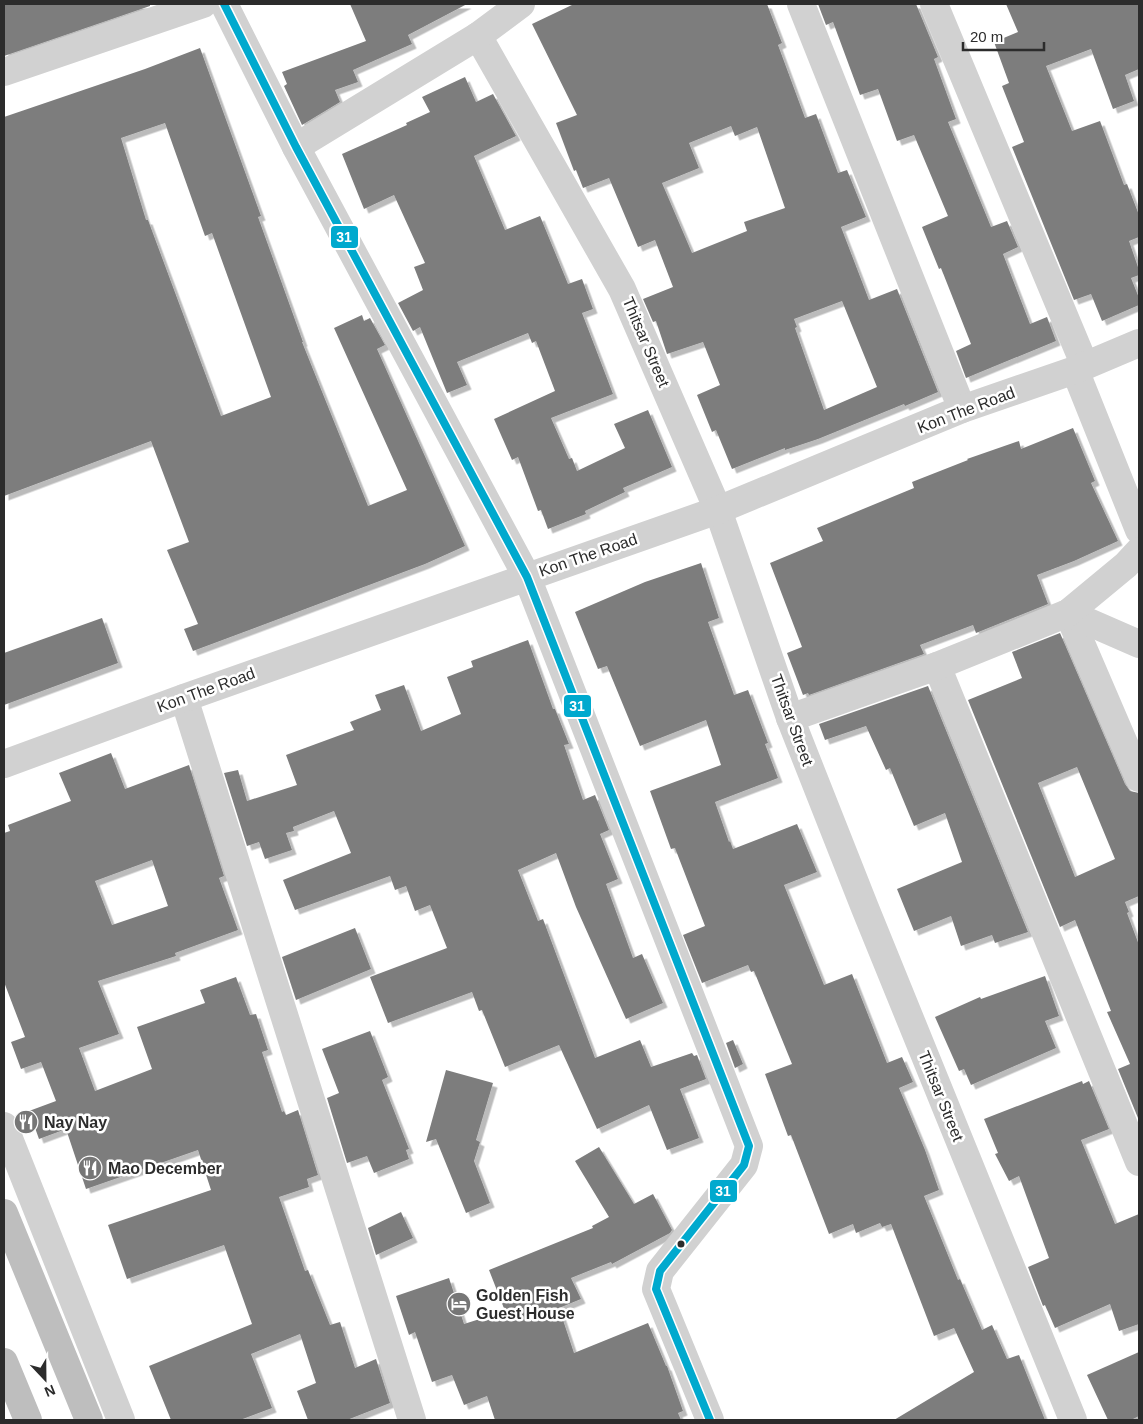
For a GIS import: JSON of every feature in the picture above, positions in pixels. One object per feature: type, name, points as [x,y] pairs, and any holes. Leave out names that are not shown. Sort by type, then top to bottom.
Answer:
[{"type":"highway","points":[[4,1213],[89,1420]]},
{"type":"highway","points":[[4,1362],[28,1420]]},
{"type":"street","points":[[4,72],[204,4]]},
{"type":"street","points":[[224,4],[296,147],[527,577],[749,1146],[744,1165],[660,1271],[656,1289],[710,1420]]},
{"type":"street","points":[[296,147],[478,36],[521,4]]},
{"type":"street","points":[[801,4],[962,409]]},
{"type":"street","points":[[934,4],[1080,368],[1139,530]]},
{"type":"street","name":"Thitsar Street","points":[[478,36],[622,289],[718,510],[790,718],[1073,1420]]},
{"type":"street","name":"Kon The Road","points":[[4,764],[184,698],[718,510],[962,409],[1080,368],[1139,343]]},
{"type":"street","points":[[790,718],[936,666],[1068,612],[1126,565],[1139,551]]},
{"type":"street","points":[[1068,612],[1139,644]]},
{"type":"street","points":[[1068,612],[1139,778]]},
{"type":"street","points":[[936,666],[1139,1162]]},
{"type":"street","points":[[184,698],[412,1420]]},
{"type":"street","points":[[4,1126],[121,1420]]},
{"type":"building","points":[[4,4],[150,4],[150,6],[4,56]]},
{"type":"building","points":[[350,4],[467,4],[408,35],[412,44],[353,70],[358,82],[335,90],[340,102],[302,125],[284,86],[287,84],[282,72],[366,41]]},
{"type":"building","points":[[574,4],[767,4],[782,43],[778,45],[805,118],[816,114],[838,173],[847,170],[866,217],[841,227],[869,300],[897,289],[938,392],[818,439],[785,450],[785,448],[732,469],[716,430],[712,432],[697,395],[720,385],[703,342],[667,354],[656,321],[653,322],[643,299],[673,287],[655,240],[638,247],[609,178],[583,188],[576,170],[574,171],[556,123],[577,115],[532,24]],"holes":[[[731,126],[735,136],[757,127],[785,208],[744,222],[747,231],[692,253],[662,183],[699,168],[689,143]],[[842,301],[877,387],[824,410],[795,328],[797,327],[794,319]]]},
{"type":"building","points":[[818,4],[916,4],[938,57],[934,59],[956,119],[948,122],[991,227],[1007,221],[1018,247],[1003,254],[1030,324],[1047,317],[1056,341],[966,378],[956,351],[971,344],[941,268],[939,269],[922,227],[948,216],[914,135],[897,141],[878,89],[860,95],[833,22],[826,25]]},
{"type":"building","points":[[1006,4],[1139,4],[1139,69],[1125,75],[1134,101],[1113,109],[1091,49],[1046,66],[1072,131],[1100,121],[1124,185],[1127,184],[1139,215],[1139,237],[1129,241],[1139,270],[1139,275],[1131,278],[1139,298],[1139,305],[1102,321],[1091,294],[1074,300],[1012,147],[1024,142],[1002,86],[1009,83],[994,42],[1018,32]]},
{"type":"building","points":[[200,48],[261,216],[258,217],[302,342],[368,506],[407,490],[334,328],[362,315],[364,321],[370,318],[385,345],[377,349],[465,546],[425,564],[193,651],[184,629],[198,624],[167,550],[189,542],[151,441],[4,496],[4,117],[145,69]],"holes":[[[165,123],[205,236],[212,233],[271,397],[221,416],[148,220],[146,220],[121,138]]]},
{"type":"building","points":[[465,77],[476,102],[493,94],[516,136],[474,156],[505,230],[540,216],[568,284],[582,279],[593,309],[582,313],[613,394],[551,418],[569,459],[572,458],[577,471],[625,448],[614,424],[648,410],[672,467],[623,488],[625,492],[585,511],[586,514],[548,529],[541,510],[538,511],[518,457],[512,460],[494,419],[555,391],[536,341],[532,343],[528,333],[457,362],[467,385],[447,393],[420,327],[413,331],[398,303],[423,290],[414,267],[425,263],[394,195],[364,209],[342,154],[407,125],[406,123],[430,112],[422,97]]},
{"type":"building","points":[[1073,428],[1095,481],[1091,483],[1118,541],[1037,575],[1048,604],[976,633],[973,625],[920,645],[924,654],[809,695],[808,693],[803,695],[787,653],[802,647],[770,563],[823,541],[817,528],[914,488],[912,482],[967,459],[1019,441],[1021,449]]},
{"type":"building","points":[[701,563],[719,618],[708,622],[734,695],[748,690],[768,743],[765,744],[778,778],[715,802],[729,842],[733,849],[797,824],[817,872],[784,885],[824,985],[852,974],[887,1063],[902,1057],[913,1082],[899,1088],[925,1150],[939,1190],[924,1196],[958,1280],[960,1279],[982,1330],[992,1325],[1007,1359],[1019,1355],[1045,1420],[894,1420],[974,1372],[954,1328],[934,1336],[891,1224],[882,1227],[880,1223],[856,1233],[853,1224],[829,1234],[791,1135],[788,1136],[765,1074],[792,1064],[754,971],[751,972],[748,965],[702,983],[683,935],[705,926],[675,848],[671,849],[650,791],[721,765],[706,720],[640,746],[607,666],[598,669],[575,612],[645,582]]},
{"type":"building","points":[[102,618],[118,663],[4,705],[4,653]]},
{"type":"building","points":[[1060,633],[1125,784],[1130,791],[1139,793],[1139,896],[1125,902],[1129,912],[1127,913],[1139,945],[1138,1118],[1118,1069],[1130,1064],[1107,1012],[1111,1011],[1075,920],[1060,927],[968,700],[1022,678],[1012,652]],"holes":[[[1077,767],[1115,859],[1075,877],[1038,783]]]},
{"type":"building","points":[[528,640],[553,709],[555,709],[569,744],[564,745],[583,800],[595,795],[609,830],[600,834],[618,879],[606,884],[633,958],[642,954],[663,1003],[626,1019],[576,907],[556,853],[518,870],[538,921],[543,919],[595,1058],[640,1040],[651,1067],[692,1053],[694,1056],[697,1055],[706,1079],[680,1089],[699,1138],[667,1150],[649,1105],[597,1129],[559,1045],[505,1067],[482,1010],[479,1011],[472,992],[388,1023],[370,977],[447,948],[430,905],[415,911],[406,886],[395,890],[390,876],[295,910],[283,880],[351,853],[334,811],[293,827],[294,831],[286,833],[292,850],[265,859],[259,842],[247,846],[224,773],[238,770],[247,801],[297,785],[286,755],[354,730],[350,722],[381,710],[375,695],[404,685],[421,731],[461,714],[447,677],[473,667],[471,661]]},
{"type":"building","points":[[928,686],[1028,932],[995,943],[992,935],[961,946],[951,916],[914,931],[897,889],[962,862],[945,813],[914,826],[890,768],[886,770],[866,726],[825,740],[819,724]]},
{"type":"building","points":[[111,753],[125,789],[189,765],[224,876],[219,878],[238,930],[175,953],[176,956],[98,981],[119,1034],[79,1048],[95,1091],[152,1069],[137,1027],[205,1003],[200,990],[236,977],[250,1015],[256,1014],[268,1050],[262,1052],[282,1112],[284,1111],[286,1115],[298,1110],[318,1175],[307,1179],[309,1187],[279,1197],[305,1271],[308,1270],[330,1325],[340,1322],[355,1368],[376,1359],[390,1403],[347,1420],[308,1420],[297,1391],[316,1383],[300,1334],[251,1354],[272,1408],[240,1420],[171,1420],[149,1366],[252,1324],[224,1245],[127,1279],[108,1225],[211,1190],[198,1150],[86,1189],[66,1129],[39,1139],[29,1111],[56,1101],[41,1062],[21,1069],[11,1042],[25,1037],[4,982],[4,833],[10,831],[8,825],[71,801],[59,773]],"holes":[[[152,860],[168,906],[112,925],[95,881]]]},
{"type":"building","points":[[355,928],[371,969],[296,1000],[282,957]]},
{"type":"building","points":[[1045,976],[1059,1016],[1045,1021],[1056,1048],[971,1085],[964,1069],[959,1071],[935,1017],[980,997],[981,999]]},
{"type":"building","points":[[370,1031],[388,1077],[382,1080],[409,1149],[406,1150],[409,1159],[374,1173],[367,1156],[347,1163],[327,1098],[339,1093],[322,1049]]},
{"type":"building","points":[[733,1040],[743,1064],[735,1068],[726,1043]]},
{"type":"building","points":[[446,1070],[493,1083],[476,1140],[480,1142],[474,1161],[490,1203],[466,1213],[436,1139],[426,1142]]},
{"type":"building","points":[[1082,1081],[1083,1084],[1089,1081],[1109,1129],[1081,1140],[1115,1224],[1139,1214],[1139,1324],[1119,1331],[1110,1304],[1055,1328],[1045,1305],[1043,1306],[1028,1267],[1049,1258],[1019,1176],[1009,1181],[995,1154],[998,1153],[984,1119]]},
{"type":"building","points":[[599,1147],[634,1204],[653,1194],[672,1230],[670,1233],[612,1264],[611,1262],[571,1278],[581,1299],[559,1308],[574,1353],[648,1323],[667,1366],[683,1411],[678,1413],[681,1420],[495,1420],[487,1396],[464,1405],[452,1375],[432,1382],[415,1332],[409,1335],[396,1296],[449,1278],[464,1324],[505,1311],[489,1270],[593,1228],[592,1226],[609,1217],[575,1161]]},
{"type":"building","points":[[401,1212],[413,1238],[376,1255],[368,1228]]},
{"type":"building","points":[[1139,1352],[1139,1416],[1131,1420],[1108,1420],[1087,1375]]},
{"type":"transit line","name":"31","points":[[224,4],[296,147],[527,577],[749,1146],[744,1165],[660,1271],[656,1289],[710,1420]]},
{"type":"place","name":"Nay Nay","points":[[26,1122]]},
{"type":"place","name":"Mao December","points":[[90,1168]]},
{"type":"place","name":"Golden Fish Guest House","points":[[459,1304]]}]
